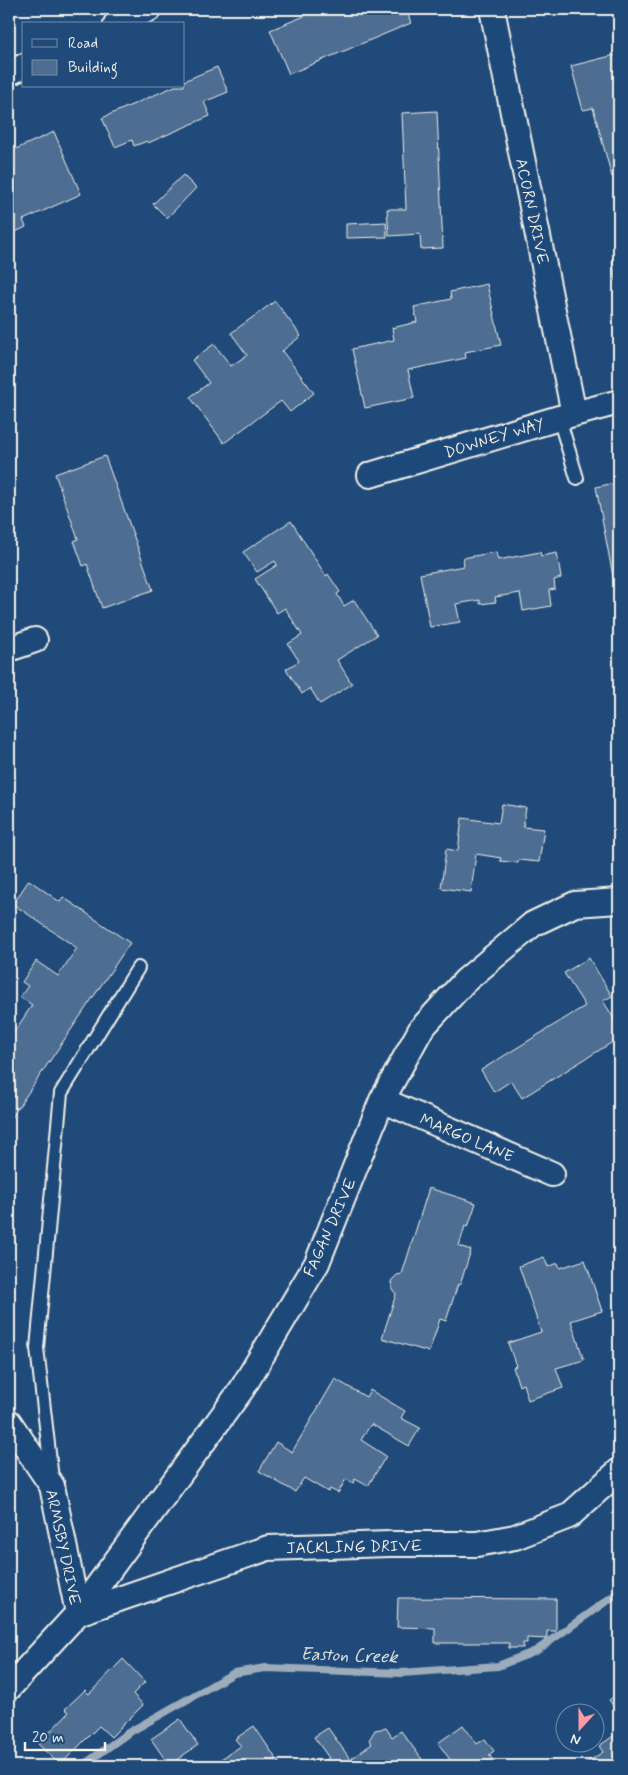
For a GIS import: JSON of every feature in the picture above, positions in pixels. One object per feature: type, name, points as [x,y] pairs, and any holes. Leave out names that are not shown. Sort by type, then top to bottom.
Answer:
[{"type":"street","points":[[120,22],[149,9]]},
{"type":"street","name":"ACORN DRIVE","points":[[492,9],[566,416]]},
{"type":"street","points":[[9,73],[22,67]]},
{"type":"street","name":"DOWNEY WAY","points":[[370,474],[619,402]]},
{"type":"street","points":[[9,649],[35,640]]},
{"type":"street","name":"FAGAN DRIVE","points":[[78,1613],[247,1381],[316,1263],[382,1100],[421,1029],[465,981],[533,924],[575,904],[619,901]]},
{"type":"street","name":"MARGO LANE","points":[[382,1100],[552,1174]]},
{"type":"street","name":"ARMSBY DRIVE","points":[[9,1422],[52,1486],[78,1613],[9,1688]]},
{"type":"street","name":"JACKLING DRIVE","points":[[78,1613],[268,1548],[389,1544],[477,1544],[515,1537],[569,1516],[619,1471]]},
{"type":"lane","points":[[566,416],[577,478]]},
{"type":"lane","points":[[52,1486],[38,1348],[61,1093],[138,968]]},
{"type":"building","points":[[305,9],[406,9],[411,23],[289,74],[270,30],[307,15]]},
{"type":"building","points":[[619,54],[619,175],[612,177],[593,108],[583,110],[571,66]]},
{"type":"building","points":[[217,67],[228,92],[204,102],[210,116],[148,143],[147,141],[134,146],[132,140],[115,147],[102,118],[170,88],[185,88],[185,81]]},
{"type":"building","points":[[437,111],[443,248],[421,249],[420,234],[389,236],[387,209],[406,209],[402,113]]},
{"type":"building","points":[[54,132],[81,194],[23,220],[26,227],[9,235],[9,152]]},
{"type":"building","points":[[183,175],[196,188],[167,218],[153,204]]},
{"type":"building","points":[[386,222],[387,237],[346,238],[346,224]]},
{"type":"building","points":[[619,259],[619,296],[612,261]]},
{"type":"building","points":[[487,284],[501,345],[465,352],[466,358],[408,370],[414,398],[365,408],[352,349],[394,340],[392,328],[417,322],[414,307],[451,299],[450,292]]},
{"type":"building","points":[[275,301],[301,336],[282,351],[314,393],[290,412],[281,401],[224,443],[190,397],[209,383],[192,360],[214,344],[231,366],[247,355],[231,333]]},
{"type":"building","points":[[105,456],[153,590],[102,608],[87,564],[83,566],[74,541],[78,539],[55,474]]},
{"type":"building","points":[[619,482],[619,608],[596,487]]},
{"type":"building","points":[[291,521],[326,576],[328,574],[340,592],[337,594],[344,606],[354,600],[377,635],[337,660],[352,684],[320,704],[310,688],[302,694],[286,669],[299,661],[288,644],[302,635],[285,608],[277,613],[255,579],[277,565],[275,561],[257,572],[243,552]]},
{"type":"building","points":[[496,552],[498,560],[540,552],[541,556],[557,553],[561,578],[554,580],[555,589],[549,590],[551,606],[523,611],[520,593],[495,597],[496,602],[480,604],[480,600],[456,604],[460,622],[430,627],[420,574],[464,566],[463,558]]},
{"type":"building","points":[[502,804],[526,808],[523,827],[544,829],[539,862],[519,860],[518,863],[500,861],[501,858],[476,854],[471,892],[441,888],[446,849],[458,851],[462,818],[499,823]]},
{"type":"building","points":[[29,880],[60,902],[63,897],[130,943],[11,1118],[9,1116],[9,1040],[32,1005],[20,997],[28,986],[22,982],[36,961],[58,976],[77,948],[13,904]]},
{"type":"building","points":[[589,958],[612,996],[603,1001],[619,1026],[619,1038],[522,1098],[511,1081],[494,1092],[481,1070],[585,1006],[564,973]]},
{"type":"building","points":[[429,1188],[476,1203],[468,1227],[465,1226],[459,1246],[471,1250],[460,1285],[458,1284],[446,1321],[440,1319],[429,1352],[382,1338],[396,1294],[392,1289],[391,1281],[397,1275],[402,1274]]},
{"type":"building","points":[[544,1257],[548,1267],[558,1263],[560,1268],[585,1260],[602,1311],[571,1321],[584,1360],[556,1368],[563,1388],[528,1400],[523,1384],[519,1386],[513,1367],[516,1366],[508,1343],[541,1332],[519,1266]]},
{"type":"building","points":[[335,1379],[366,1397],[370,1390],[405,1411],[401,1418],[420,1428],[409,1446],[371,1424],[361,1440],[386,1456],[368,1486],[355,1479],[353,1483],[346,1479],[338,1493],[330,1489],[328,1492],[304,1478],[295,1492],[259,1471],[276,1442],[292,1452]]},
{"type":"building","points":[[398,1598],[556,1599],[556,1631],[547,1631],[547,1639],[527,1638],[527,1643],[523,1643],[523,1648],[509,1648],[509,1643],[435,1643],[435,1628],[397,1627]]},
{"type":"building","points":[[123,1659],[145,1682],[133,1694],[143,1705],[111,1737],[99,1726],[60,1765],[38,1744],[69,1712],[65,1709],[85,1690],[89,1694]]},
{"type":"building","points":[[619,1693],[619,1714],[609,1700]]},
{"type":"building","points":[[180,1719],[198,1745],[169,1765],[151,1739]]},
{"type":"building","points":[[463,1725],[477,1744],[485,1739],[494,1751],[489,1755],[498,1766],[448,1766],[447,1764],[451,1761],[438,1743]]},
{"type":"building","points":[[254,1726],[281,1766],[225,1766],[221,1759],[241,1746],[235,1739]]},
{"type":"building","points":[[328,1728],[355,1766],[316,1766],[329,1758],[314,1737]]},
{"type":"building","points":[[386,1728],[392,1737],[401,1731],[427,1766],[358,1766],[352,1758],[372,1744],[369,1740],[375,1730]]},
{"type":"building","points":[[619,1732],[619,1766],[581,1766],[606,1752],[606,1741]]},
{"type":"waterway","name":"Easton Creek","points":[[82,1766],[128,1733],[234,1673],[265,1668],[401,1673],[498,1666],[536,1651],[619,1592]]}]
